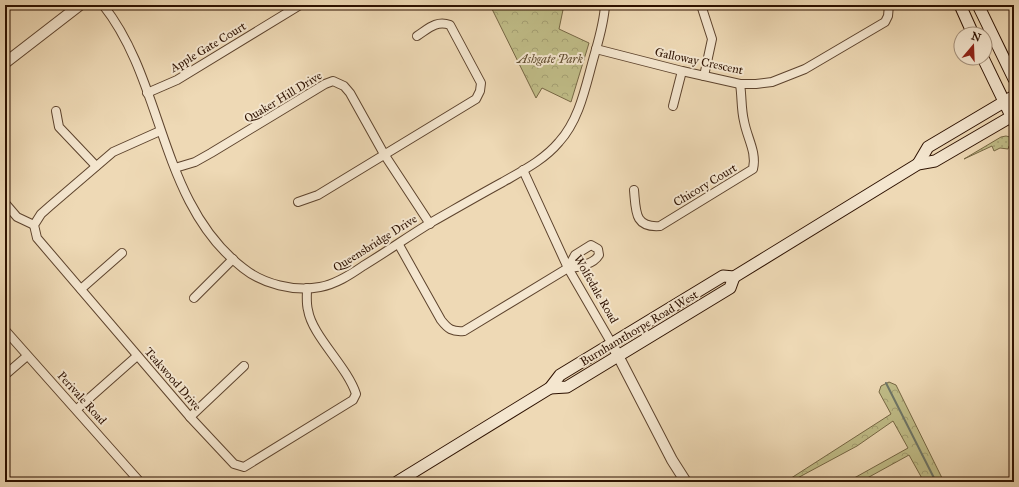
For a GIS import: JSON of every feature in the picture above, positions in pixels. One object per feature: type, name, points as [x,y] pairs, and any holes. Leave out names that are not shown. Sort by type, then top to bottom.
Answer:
[{"type":"main road","points":[[960,5],[969,26]]},
{"type":"main road","points":[[978,5],[1014,79]]},
{"type":"main road","points":[[988,66],[1009,99],[1013,118]]},
{"type":"main road","name":"Burnhamthorpe Road West","points":[[918,164],[928,147],[1009,99]]},
{"type":"main road","name":"Burnhamthorpe Road West","points":[[397,482],[550,388],[560,375],[723,276],[734,277],[918,164],[935,161],[1013,118]]},
{"type":"main road","name":"Burnhamthorpe Road West","points":[[550,388],[567,387],[730,288],[734,277]]},
{"type":"street","points":[[5,63],[80,5]]},
{"type":"street","name":"Queensbridge Drive","points":[[103,5],[117,23],[147,92],[160,131],[183,187],[201,222],[220,246],[242,268],[257,278],[288,287],[307,288],[319,288],[342,279],[399,245],[430,224],[523,170],[550,151],[569,129],[580,106],[596,49],[605,5]]},
{"type":"street","name":"Apple Gate Court","points":[[147,92],[177,80],[300,5]]},
{"type":"street","points":[[701,5],[712,39],[704,76]]},
{"type":"street","name":"Galloway Crescent","points":[[596,49],[740,84],[772,82],[804,69],[885,22],[888,16],[889,5]]},
{"type":"street","points":[[298,202],[318,195],[476,99],[480,91],[481,83],[450,25],[443,22],[436,23],[417,36]]},
{"type":"street","points":[[673,106],[682,71]]},
{"type":"street","name":"Quaker Hill Drive","points":[[175,168],[195,162],[212,153],[325,84],[333,81],[344,86],[350,93],[384,154],[430,224]]},
{"type":"street","name":"Chicory Court","points":[[634,190],[639,220],[645,225],[660,226],[753,169],[754,154],[746,135],[740,84]]},
{"type":"street","points":[[56,111],[59,127],[96,166]]},
{"type":"street","points":[[5,203],[17,217],[34,225],[41,214],[113,152],[160,131]]},
{"type":"street","name":"Wolfedale Road","points":[[523,170],[568,268],[612,344],[686,482]]},
{"type":"street","name":"Teakwood Drive","points":[[34,225],[40,243],[137,356],[230,462],[244,467],[353,400],[356,394],[353,384],[310,318],[307,288]]},
{"type":"street","points":[[399,245],[441,320],[447,328],[455,331],[464,331],[568,268]]},
{"type":"street","points":[[80,289],[122,253]]},
{"type":"street","points":[[194,298],[233,259]]},
{"type":"street","name":"Perivale Road","points":[[5,330],[27,356],[77,409],[140,482]]},
{"type":"street","points":[[5,375],[27,356]]},
{"type":"street","points":[[77,409],[137,356]]},
{"type":"street","points":[[190,417],[244,366]]},
{"type":"street","points":[[14,482],[21,482]]},
{"type":"green space","name":"Ashgate Park","points":[[490,5],[564,5],[559,29],[589,43],[571,102],[542,88],[536,98]]},
{"type":"green space","points":[[1006,136],[1014,138],[1014,148],[1009,146],[1008,149],[1000,148],[994,151],[992,146],[964,159],[1001,137]]},
{"type":"green space","points":[[889,382],[896,385],[944,482],[924,482],[909,455],[860,482],[847,482],[908,448],[893,421],[857,446],[790,482],[785,482],[891,414],[879,392],[881,386]]},
{"type":"waterway","points":[[886,383],[936,482]]}]
